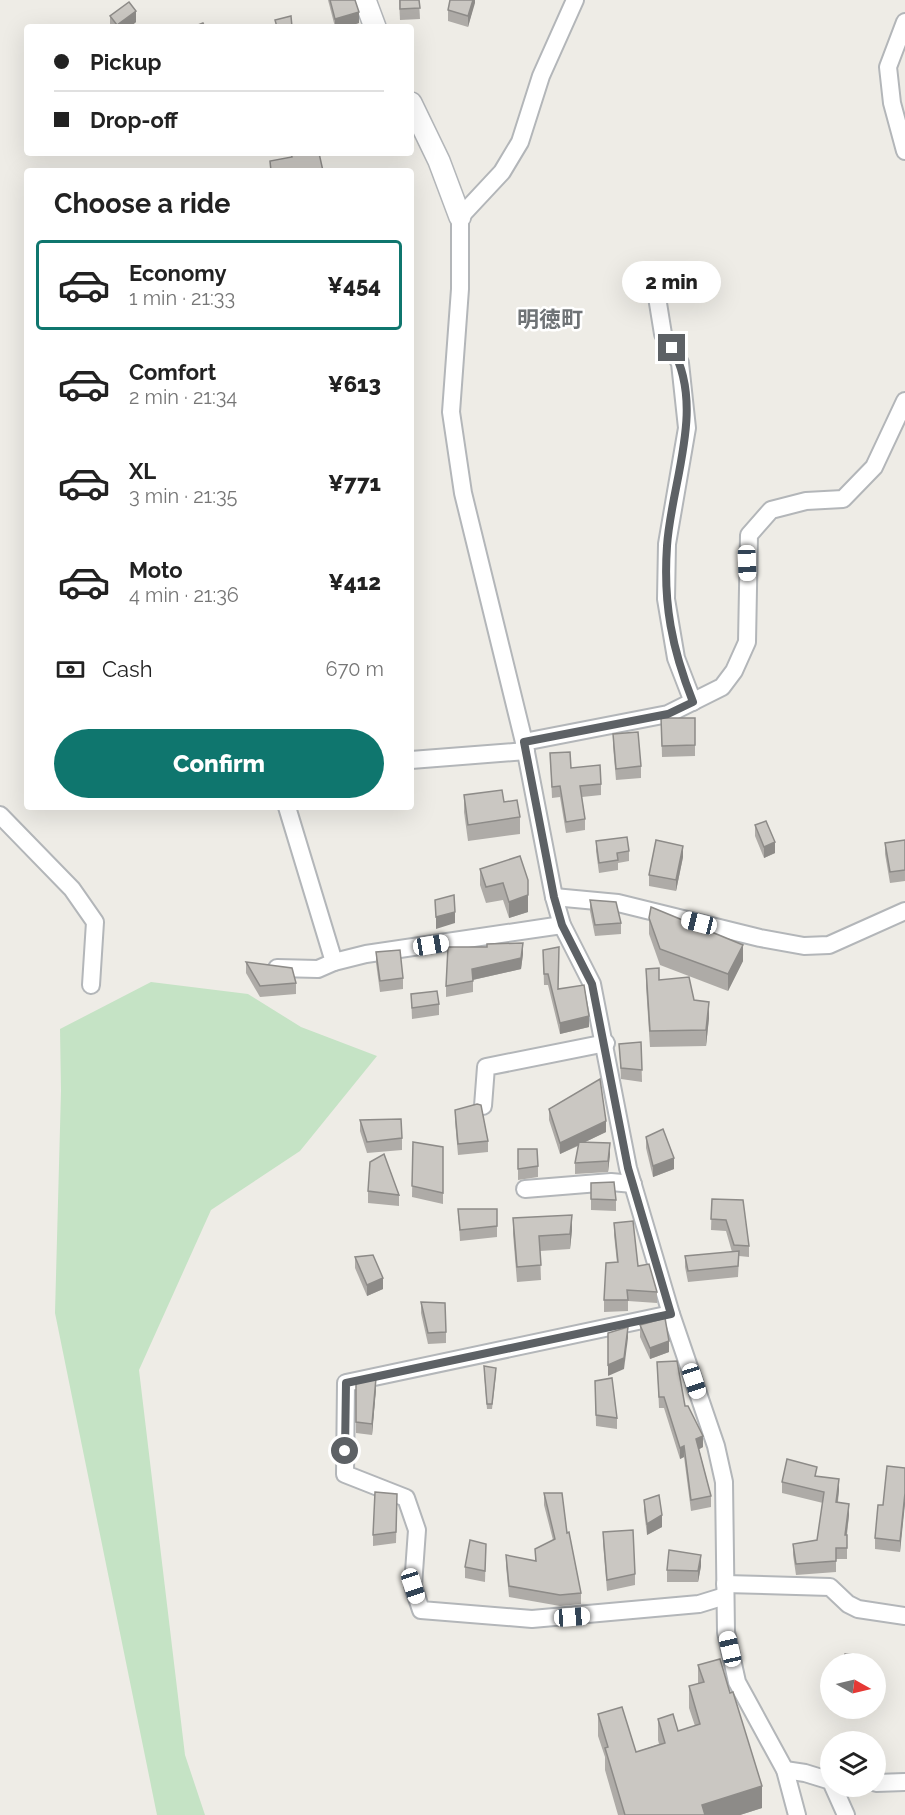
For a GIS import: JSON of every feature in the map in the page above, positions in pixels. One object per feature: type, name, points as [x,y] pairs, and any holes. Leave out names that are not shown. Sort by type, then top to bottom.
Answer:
[{"type":"street","points":[[365,0],[374,24]]},
{"type":"street","points":[[460,217],[502,172],[520,142],[541,76],[575,0]]},
{"type":"street","points":[[905,22],[888,68],[892,103],[905,151]]},
{"type":"street","points":[[414,110],[439,161],[460,217],[460,289],[450,412],[463,493],[525,746],[554,897],[562,925],[592,984],[606,1043],[633,1184],[671,1314],[716,1446],[724,1482],[726,1632],[737,1682],[785,1770],[797,1815]]},
{"type":"street","points":[[657,297],[663,334],[680,363],[687,428],[667,544],[666,599],[676,658],[693,702]]},
{"type":"street","points":[[414,760],[525,746],[668,714],[722,687],[734,671],[747,642],[746,550],[749,535],[771,510],[806,501],[843,499],[874,467],[905,401]]},
{"type":"street","points":[[288,810],[334,962]]},
{"type":"street","points":[[0,815],[72,889],[96,922],[91,985]]},
{"type":"street","points":[[554,897],[618,903],[760,938],[804,946],[829,945],[905,911]]},
{"type":"street","points":[[277,968],[318,969],[334,962],[366,954],[562,925]]},
{"type":"street","points":[[483,1106],[486,1067],[606,1043]]},
{"type":"street","points":[[525,1189],[610,1182],[633,1184]]},
{"type":"street","points":[[671,1314],[346,1383],[345,1474],[406,1498],[417,1530],[413,1586],[421,1610],[532,1619],[699,1604],[725,1590],[830,1587],[848,1604],[858,1609],[905,1616]]},
{"type":"street","points":[[785,1770],[820,1778]]},
{"type":"street","points":[[886,1783],[905,1782]]},
{"type":"street","points":[[838,1797],[846,1815]]},
{"type":"green space","points":[[151,982],[248,994],[301,1027],[377,1056],[300,1151],[211,1210],[139,1370],[185,1755],[205,1815],[157,1815],[55,1313],[61,1091],[60,1029]]},
{"type":"building","points":[[330,0],[355,0],[359,12],[335,19]]},
{"type":"building","points":[[400,0],[419,0],[420,8],[400,9]]},
{"type":"building","points":[[450,0],[473,0],[468,16],[448,10]]},
{"type":"building","points":[[129,2],[136,11],[118,24],[110,16]]},
{"type":"building","points":[[291,16],[292,24],[276,24],[275,20]]},
{"type":"building","points":[[320,156],[322,168],[271,168],[270,161]]},
{"type":"building","points":[[661,718],[695,718],[695,745],[662,746]]},
{"type":"building","points":[[638,732],[641,766],[616,769],[613,734]]},
{"type":"building","points":[[570,752],[571,768],[600,765],[601,784],[580,786],[585,819],[566,822],[560,786],[552,787],[550,753]]},
{"type":"building","points":[[502,790],[504,802],[517,800],[520,817],[468,825],[464,795]]},
{"type":"building","points":[[766,821],[775,842],[764,847],[755,825]]},
{"type":"building","points":[[627,837],[629,851],[617,853],[618,860],[599,863],[596,841]]},
{"type":"building","points":[[656,840],[683,846],[676,880],[649,875]]},
{"type":"building","points":[[905,840],[905,870],[890,872],[885,843]]},
{"type":"building","points":[[520,856],[528,880],[528,895],[509,902],[503,883],[486,887],[480,869]]},
{"type":"building","points":[[454,895],[455,912],[436,917],[435,900]]},
{"type":"building","points":[[590,900],[616,902],[621,923],[595,925]]},
{"type":"building","points":[[651,907],[743,945],[728,974],[660,949],[649,918]]},
{"type":"building","points":[[523,943],[521,958],[472,969],[473,981],[446,986],[448,947],[487,947],[487,944]]},
{"type":"building","points":[[559,947],[558,989],[584,985],[589,1016],[560,1023],[548,974],[544,974],[543,950]]},
{"type":"building","points":[[400,950],[403,978],[380,981],[376,952]]},
{"type":"building","points":[[246,962],[292,968],[296,983],[260,986]]},
{"type":"building","points":[[659,968],[659,980],[689,977],[694,1000],[709,1002],[706,1030],[650,1031],[646,969]]},
{"type":"building","points":[[437,991],[439,1004],[412,1008],[411,994]]},
{"type":"building","points":[[641,1042],[642,1070],[621,1068],[619,1044]]},
{"type":"building","points":[[600,1079],[606,1121],[560,1143],[549,1109]]},
{"type":"building","points":[[481,1105],[488,1141],[458,1144],[455,1110]]},
{"type":"building","points":[[401,1119],[402,1138],[367,1142],[360,1120]]},
{"type":"building","points":[[663,1129],[674,1158],[653,1166],[646,1137]]},
{"type":"building","points":[[413,1142],[443,1147],[443,1193],[412,1186]]},
{"type":"building","points":[[579,1142],[610,1143],[608,1161],[575,1163]]},
{"type":"building","points":[[518,1149],[537,1149],[538,1166],[518,1169]]},
{"type":"building","points":[[384,1154],[399,1195],[368,1191],[370,1162]]},
{"type":"building","points":[[614,1182],[616,1200],[591,1199],[591,1183]]},
{"type":"building","points":[[712,1199],[743,1200],[749,1246],[734,1245],[726,1220],[711,1219]]},
{"type":"building","points":[[458,1209],[497,1209],[497,1226],[460,1230]]},
{"type":"building","points":[[572,1215],[570,1234],[539,1236],[541,1265],[517,1267],[513,1218]]},
{"type":"building","points":[[633,1221],[638,1266],[649,1264],[657,1292],[627,1290],[628,1300],[604,1300],[606,1263],[618,1262],[614,1223]]},
{"type":"building","points":[[739,1251],[738,1266],[688,1271],[685,1256]]},
{"type":"building","points":[[373,1255],[383,1278],[367,1285],[355,1257]]},
{"type":"building","points":[[421,1302],[445,1303],[446,1332],[428,1333]]},
{"type":"building","points":[[665,1318],[669,1341],[650,1348],[640,1325]]},
{"type":"building","points":[[628,1327],[624,1358],[608,1365],[608,1333]]},
{"type":"building","points":[[677,1361],[685,1406],[688,1406],[703,1436],[696,1439],[711,1496],[691,1500],[684,1446],[680,1448],[664,1397],[659,1397],[657,1362]]},
{"type":"building","points":[[484,1366],[496,1368],[492,1404],[487,1404]]},
{"type":"building","points":[[376,1378],[372,1424],[356,1422],[356,1380]]},
{"type":"building","points":[[612,1378],[617,1418],[596,1415],[595,1381]]},
{"type":"building","points":[[787,1459],[817,1467],[815,1476],[839,1479],[836,1502],[849,1504],[845,1535],[847,1535],[847,1548],[836,1548],[836,1561],[796,1564],[793,1544],[817,1540],[824,1492],[782,1482]]},
{"type":"building","points":[[887,1466],[905,1468],[900,1541],[875,1538],[878,1505],[883,1505]]},
{"type":"building","points":[[375,1492],[397,1494],[396,1532],[373,1535]]},
{"type":"building","points":[[544,1493],[562,1493],[567,1533],[569,1532],[581,1593],[560,1595],[509,1586],[506,1555],[536,1561],[535,1549],[555,1539]]},
{"type":"building","points":[[659,1495],[662,1515],[647,1524],[644,1500]]},
{"type":"building","points":[[633,1530],[635,1574],[607,1580],[603,1532]]},
{"type":"building","points":[[470,1540],[486,1544],[485,1571],[465,1567]]},
{"type":"building","points":[[669,1550],[701,1555],[698,1571],[667,1570]]},
{"type":"building","points":[[720,1659],[730,1693],[733,1692],[762,1786],[702,1805],[705,1815],[625,1815],[605,1748],[608,1747],[598,1714],[622,1707],[636,1752],[665,1743],[658,1719],[673,1714],[678,1731],[700,1724],[689,1686],[704,1682],[698,1665]]},
{"type":"district","name":"明徳町","points":[[550,319]]},
{"type":"route","points":[[345,1451],[346,1383],[671,1314],[628,1168],[605,1037],[592,984],[562,925],[554,897],[524,742],[668,714],[693,702],[676,658],[666,599],[667,544],[687,428],[680,363],[672,348]]}]
